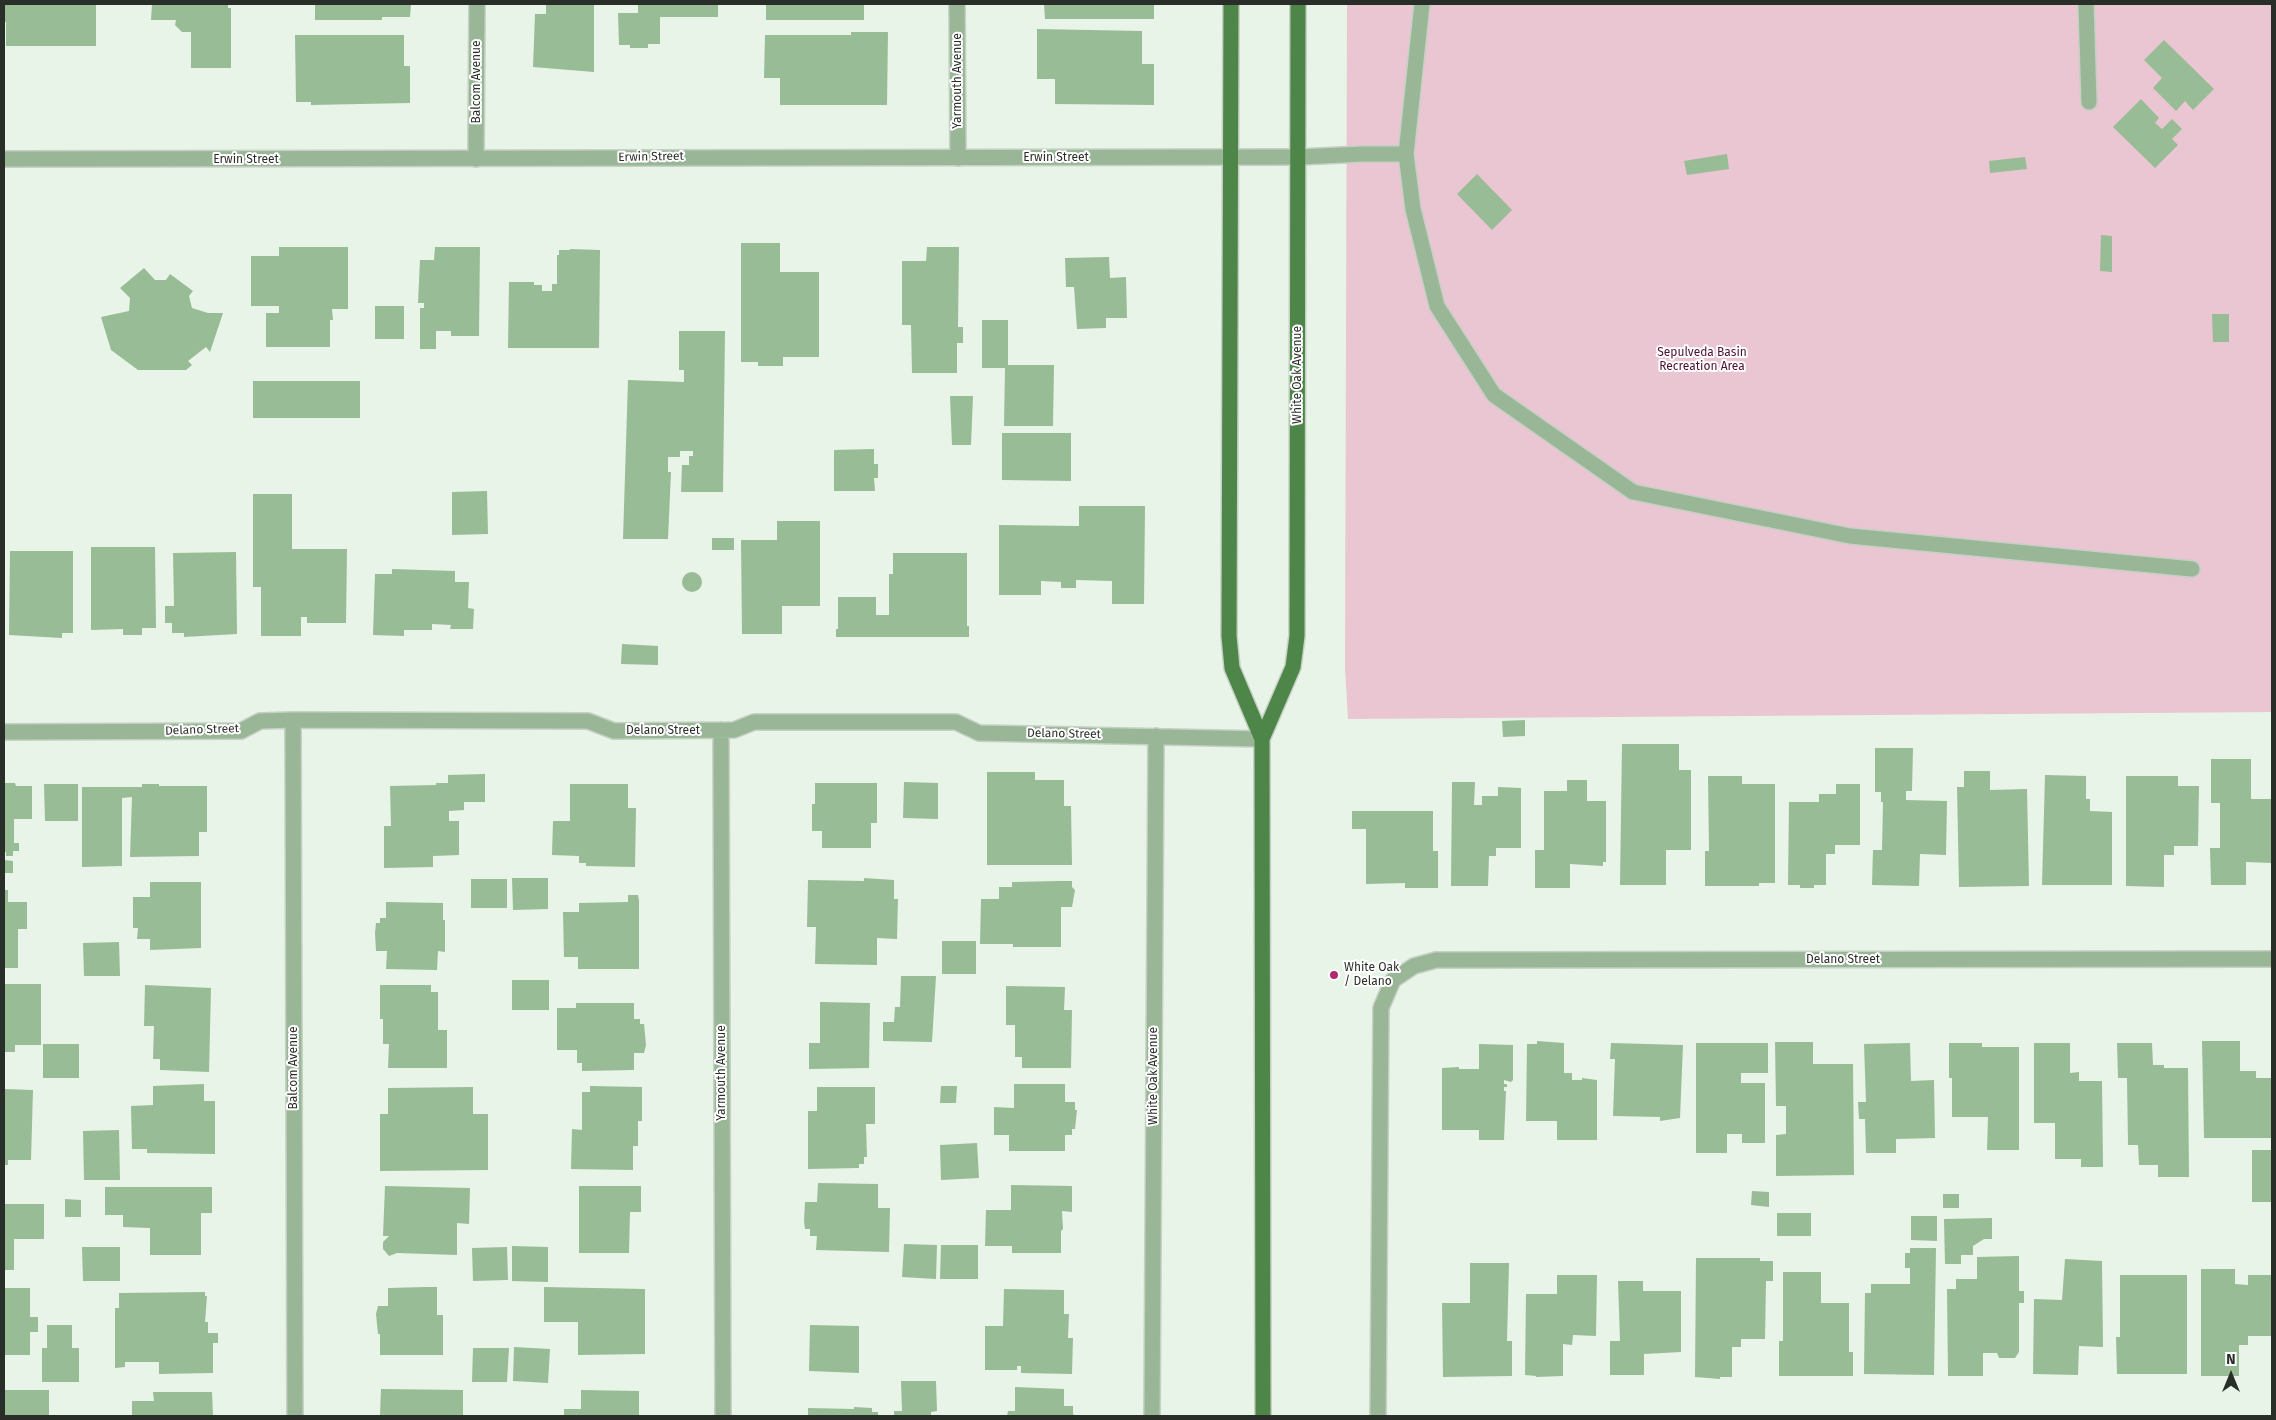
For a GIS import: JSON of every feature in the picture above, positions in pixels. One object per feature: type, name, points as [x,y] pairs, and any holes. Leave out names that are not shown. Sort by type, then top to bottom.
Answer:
[{"type":"main road","name":"White Oak Avenue","points":[[1231,4],[1229,636],[1232,668],[1262,739],[1264,1416]]},
{"type":"main road","name":"White Oak Avenue","points":[[1262,739],[1293,667],[1297,636],[1298,4]]},
{"type":"street","name":"Balcom Avenue","points":[[476,159],[477,4]]},
{"type":"street","name":"Yarmouth Avenue","points":[[957,4],[958,158]]},
{"type":"street","points":[[1422,4],[1406,154],[1412,208],[1437,306],[1494,395],[1633,492],[1850,536],[2192,569]]},
{"type":"street","points":[[2086,4],[2089,102]]},
{"type":"street","name":"Erwin Street","points":[[4,159],[1230,158],[1406,154]]},
{"type":"street","name":"Balcom Avenue","points":[[293,720],[295,1416]]},
{"type":"street","name":"Delano Street","points":[[4,732],[241,731],[260,721],[293,720],[588,721],[614,731],[734,730],[754,722],[956,722],[979,733],[1262,739]]},
{"type":"street","name":"Yarmouth Avenue","points":[[721,730],[723,1416]]},
{"type":"street","name":"White Oak Avenue","points":[[1152,1416],[1156,736]]},
{"type":"street","name":"Delano Street","points":[[1378,1416],[1381,1008],[1393,980],[1414,966],[1436,960],[2272,959]]},
{"type":"green space","name":"Sepulveda Basin Recreation Area","points":[[1347,4],[2272,4],[2272,712],[1348,719],[1345,668]]},
{"type":"building","points":[[5,4],[96,4],[96,46],[6,46]]},
{"type":"building","points":[[152,4],[228,4],[228,8],[231,8],[231,68],[191,68],[191,32],[182,32],[175,25],[176,20],[151,20]]},
{"type":"building","points":[[315,4],[411,4],[410,17],[382,17],[382,20],[315,20]]},
{"type":"building","points":[[546,4],[594,4],[594,72],[533,67],[535,14],[546,14]]},
{"type":"building","points":[[638,4],[718,4],[718,17],[660,17],[660,44],[648,44],[648,48],[630,48],[630,45],[619,45],[618,13],[638,13]]},
{"type":"building","points":[[766,4],[864,4],[864,20],[766,20]]},
{"type":"building","points":[[1044,4],[1154,4],[1154,19],[1045,19]]},
{"type":"building","points":[[1037,29],[1142,31],[1142,64],[1154,64],[1154,105],[1055,104],[1055,79],[1037,79]]},
{"type":"building","points":[[851,32],[888,32],[887,105],[780,105],[780,78],[764,78],[765,35],[851,35]]},
{"type":"building","points":[[295,35],[404,35],[404,66],[410,66],[410,103],[311,105],[311,102],[296,102]]},
{"type":"building","points":[[2164,40],[2214,89],[2193,110],[2185,101],[2176,111],[2153,88],[2162,78],[2144,60]]},
{"type":"building","points":[[2141,99],[2159,118],[2155,123],[2162,129],[2172,119],[2182,129],[2172,139],[2178,145],[2155,168],[2113,127]]},
{"type":"building","points":[[1727,154],[1729,169],[1687,175],[1684,161]]},
{"type":"building","points":[[2025,157],[2027,169],[1990,173],[1989,161]]},
{"type":"building","points":[[1477,174],[1512,210],[1492,230],[1457,194]]},
{"type":"building","points":[[2101,235],[2112,236],[2112,272],[2100,271]]},
{"type":"building","points":[[741,243],[780,243],[780,272],[819,272],[819,357],[783,357],[783,366],[758,366],[758,362],[741,362]]},
{"type":"building","points":[[279,247],[348,247],[348,309],[332,309],[333,320],[330,320],[330,347],[266,347],[266,313],[279,313],[279,306],[251,306],[251,256],[279,256]]},
{"type":"building","points":[[435,247],[480,247],[479,336],[451,336],[451,331],[436,331],[436,349],[420,349],[420,308],[424,308],[424,303],[418,303],[420,260],[434,260]]},
{"type":"building","points":[[927,247],[959,247],[958,327],[963,327],[963,343],[957,343],[957,373],[912,373],[911,325],[902,325],[902,261],[926,261]]},
{"type":"building","points":[[559,250],[600,250],[599,348],[508,348],[509,282],[534,282],[534,285],[542,285],[542,291],[552,291],[552,284],[557,284],[557,255],[559,255]]},
{"type":"building","points":[[1109,257],[1110,278],[1126,277],[1127,318],[1106,318],[1106,328],[1077,329],[1074,287],[1066,287],[1065,258]]},
{"type":"building","points":[[144,268],[155,280],[166,280],[170,274],[193,291],[189,296],[192,308],[208,313],[223,313],[210,352],[206,347],[188,361],[192,365],[186,370],[138,370],[111,350],[101,317],[129,311],[130,298],[120,288]]},
{"type":"building","points":[[375,306],[404,306],[404,339],[375,339]]},
{"type":"building","points":[[2212,314],[2229,314],[2229,342],[2213,342]]},
{"type":"building","points":[[982,320],[1008,320],[1008,365],[1054,365],[1053,426],[1004,426],[1005,368],[982,368]]},
{"type":"building","points":[[679,331],[725,331],[723,492],[681,492],[682,465],[689,465],[689,456],[693,456],[693,451],[680,451],[680,457],[668,457],[668,472],[671,472],[668,539],[623,539],[628,380],[684,382],[684,370],[679,370]]},
{"type":"building","points":[[253,381],[360,381],[360,418],[253,418]]},
{"type":"building","points":[[950,396],[973,396],[971,445],[952,445]]},
{"type":"building","points":[[1002,433],[1071,433],[1071,481],[1002,480]]},
{"type":"building","points":[[874,449],[874,464],[878,464],[878,478],[874,478],[875,491],[834,491],[834,450]]},
{"type":"building","points":[[487,491],[488,534],[452,535],[452,492]]},
{"type":"building","points":[[253,494],[292,494],[292,549],[347,549],[346,623],[307,623],[307,617],[301,617],[301,636],[261,636],[261,587],[253,587]]},
{"type":"building","points":[[1079,506],[1145,506],[1144,604],[1112,604],[1112,581],[1076,580],[1076,588],[1061,588],[1061,582],[1041,581],[1041,595],[999,595],[999,525],[1079,526]]},
{"type":"building","points":[[777,521],[820,521],[820,606],[782,606],[782,634],[742,634],[741,540],[777,540]]},
{"type":"building","points":[[712,538],[734,538],[734,550],[712,550]]},
{"type":"building","points":[[91,547],[155,547],[156,628],[142,628],[142,635],[123,635],[123,629],[91,630]]},
{"type":"building","points":[[10,551],[73,551],[73,633],[62,633],[62,638],[9,635]]},
{"type":"building","points":[[236,552],[237,634],[184,637],[184,633],[172,633],[172,623],[165,623],[165,606],[174,606],[173,553]]},
{"type":"building","points":[[893,553],[967,553],[967,626],[969,626],[969,637],[836,637],[836,629],[838,629],[838,597],[876,597],[876,615],[889,615],[889,574],[893,574]]},
{"type":"building","points":[[392,569],[455,571],[455,582],[469,582],[468,608],[474,609],[473,629],[450,629],[451,625],[432,624],[432,630],[404,630],[404,636],[373,635],[375,574],[392,574]]},
{"type":"building","points":[[692,572],[699,575],[702,582],[699,589],[692,592],[685,589],[682,582],[685,575]]},
{"type":"building","points":[[622,644],[658,646],[658,665],[621,664]]},
{"type":"building","points":[[1525,720],[1525,736],[1503,737],[1502,721]]},
{"type":"building","points":[[1622,744],[1679,744],[1679,770],[1691,770],[1691,850],[1666,850],[1666,885],[1620,885]]},
{"type":"building","points":[[1875,748],[1913,748],[1912,791],[1906,791],[1906,800],[1947,801],[1946,855],[1920,854],[1919,886],[1872,885],[1873,850],[1882,850],[1883,802],[1881,802],[1881,792],[1875,792]]},
{"type":"building","points":[[2211,759],[2251,759],[2251,799],[2272,799],[2272,863],[2246,862],[2246,885],[2211,885],[2210,848],[2220,848],[2220,803],[2211,803]]},
{"type":"building","points":[[1964,771],[1990,771],[1990,790],[2027,789],[2029,886],[1959,887],[1957,787],[1964,787]]},
{"type":"building","points":[[987,772],[1035,772],[1035,780],[1064,780],[1064,806],[1071,806],[1072,865],[987,865]]},
{"type":"building","points":[[485,774],[485,802],[464,802],[464,810],[449,811],[449,821],[459,821],[459,855],[433,856],[433,867],[384,868],[384,826],[391,826],[390,786],[436,785],[436,783],[448,783],[448,775]]},
{"type":"building","points":[[2045,775],[2086,776],[2086,799],[2090,799],[2090,811],[2112,812],[2112,885],[2042,885]]},
{"type":"building","points":[[1708,776],[1742,776],[1742,784],[1775,784],[1775,883],[1759,883],[1759,886],[1705,886],[1705,851],[1709,851]]},
{"type":"building","points":[[2126,776],[2178,776],[2178,786],[2199,786],[2198,846],[2174,846],[2174,855],[2164,855],[2164,887],[2126,886]]},
{"type":"building","points":[[1567,780],[1587,780],[1587,801],[1606,801],[1606,862],[1603,862],[1603,866],[1570,864],[1570,888],[1535,888],[1535,850],[1544,850],[1544,791],[1567,791]]},
{"type":"building","points":[[904,782],[938,783],[938,819],[903,818]]},
{"type":"building","points":[[1452,782],[1475,782],[1474,805],[1482,805],[1482,796],[1498,796],[1498,787],[1521,788],[1521,848],[1496,848],[1496,856],[1489,856],[1488,886],[1451,886]]},
{"type":"building","points":[[4,783],[15,783],[16,786],[32,786],[32,819],[14,819],[14,843],[19,843],[19,851],[13,851],[13,856],[6,856],[6,852],[4,852]]},
{"type":"building","points":[[815,783],[877,783],[877,823],[871,823],[871,848],[822,848],[822,831],[812,831],[812,804],[815,804]]},
{"type":"building","points":[[44,784],[78,784],[78,821],[45,821]]},
{"type":"building","points":[[142,784],[207,786],[207,832],[199,832],[199,856],[130,857],[132,797],[122,798],[122,866],[82,867],[82,787],[142,787]]},
{"type":"building","points":[[570,784],[628,784],[628,808],[636,808],[635,867],[586,866],[586,863],[579,863],[579,856],[552,855],[553,821],[570,821]]},
{"type":"building","points":[[1836,784],[1860,784],[1860,845],[1835,845],[1835,854],[1826,854],[1826,885],[1814,885],[1814,888],[1800,888],[1800,885],[1788,885],[1789,802],[1819,802],[1819,794],[1836,794]]},
{"type":"building","points":[[1352,811],[1433,811],[1433,851],[1438,851],[1438,888],[1405,888],[1405,883],[1366,884],[1366,829],[1352,829]]},
{"type":"building","points":[[4,860],[13,861],[13,873],[4,873]]},
{"type":"building","points":[[512,878],[548,878],[548,909],[513,910]]},
{"type":"building","points":[[864,878],[894,880],[894,899],[898,899],[897,939],[877,938],[877,965],[815,964],[816,927],[807,927],[808,880],[864,881]]},
{"type":"building","points":[[471,879],[507,879],[507,908],[471,908]]},
{"type":"building","points":[[1072,881],[1072,887],[1075,890],[1072,907],[1061,907],[1061,947],[1013,947],[1013,944],[980,944],[981,899],[999,899],[999,887],[1012,887],[1012,882]]},
{"type":"building","points":[[150,882],[201,882],[201,948],[150,950],[150,939],[137,939],[138,928],[133,928],[133,897],[150,897]]},
{"type":"building","points":[[4,890],[8,890],[8,902],[27,902],[27,929],[18,929],[18,968],[5,968],[4,965]]},
{"type":"building","points":[[628,895],[638,895],[639,901],[639,969],[578,969],[578,957],[564,957],[563,912],[579,912],[579,903],[628,902]]},
{"type":"building","points":[[386,902],[443,903],[445,952],[438,951],[437,970],[386,969],[387,951],[376,951],[375,933],[376,923],[380,923],[380,918],[386,918]]},
{"type":"building","points":[[942,941],[976,941],[976,974],[942,974]]},
{"type":"building","points":[[119,942],[120,976],[84,976],[83,943]]},
{"type":"building","points":[[901,976],[936,976],[932,1042],[883,1041],[883,1022],[894,1022],[895,1007],[900,1007]]},
{"type":"building","points":[[512,980],[549,980],[549,1010],[512,1010]]},
{"type":"building","points":[[4,984],[41,984],[41,1045],[15,1045],[15,1052],[4,1052]]},
{"type":"building","points":[[145,985],[211,988],[209,1072],[160,1070],[160,1059],[153,1059],[154,1026],[144,1026]]},
{"type":"building","points":[[380,985],[431,985],[431,992],[438,992],[438,1030],[447,1030],[447,1068],[388,1068],[389,1044],[383,1044],[383,1019],[380,1019]]},
{"type":"building","points":[[1006,986],[1065,987],[1064,1010],[1072,1010],[1071,1068],[1022,1068],[1022,1057],[1015,1057],[1015,1025],[1006,1025]]},
{"type":"building","points":[[820,1002],[870,1003],[869,1068],[809,1069],[809,1043],[820,1043]]},
{"type":"building","points":[[576,1003],[634,1003],[634,1019],[640,1019],[640,1024],[644,1024],[646,1045],[644,1053],[634,1053],[634,1070],[582,1071],[582,1063],[577,1063],[577,1050],[557,1050],[557,1008],[576,1008]]},
{"type":"building","points":[[1537,1041],[1564,1043],[1564,1073],[1572,1073],[1572,1080],[1582,1080],[1582,1078],[1597,1080],[1597,1140],[1557,1140],[1557,1121],[1526,1121],[1527,1044],[1537,1044]]},
{"type":"building","points":[[2202,1041],[2240,1041],[2240,1071],[2256,1071],[2256,1078],[2272,1078],[2272,1138],[2204,1138]]},
{"type":"building","points":[[1775,1042],[1813,1042],[1813,1064],[1853,1064],[1854,1175],[1776,1176],[1776,1135],[1786,1134],[1786,1106],[1776,1106]]},
{"type":"building","points":[[1611,1043],[1683,1045],[1680,1118],[1660,1121],[1660,1117],[1613,1116],[1615,1059],[1610,1059]]},
{"type":"building","points":[[1696,1043],[1768,1043],[1768,1073],[1741,1073],[1741,1083],[1765,1083],[1765,1143],[1742,1143],[1742,1134],[1727,1134],[1727,1153],[1696,1153]]},
{"type":"building","points":[[1910,1043],[1911,1081],[1934,1080],[1935,1138],[1896,1139],[1896,1153],[1866,1153],[1865,1119],[1859,1119],[1858,1102],[1866,1102],[1864,1044]]},
{"type":"building","points":[[1949,1043],[1982,1043],[1982,1047],[2019,1047],[2019,1150],[1987,1150],[1988,1117],[1952,1117],[1952,1078],[1949,1078]]},
{"type":"building","points":[[2034,1043],[2070,1043],[2070,1073],[2079,1072],[2079,1081],[2102,1081],[2103,1167],[2081,1167],[2081,1159],[2055,1159],[2055,1123],[2034,1123]]},
{"type":"building","points":[[2117,1043],[2152,1043],[2153,1065],[2164,1065],[2164,1068],[2188,1068],[2189,1177],[2158,1177],[2158,1165],[2139,1165],[2138,1145],[2128,1145],[2127,1078],[2118,1078]]},
{"type":"building","points":[[43,1044],[79,1044],[79,1078],[43,1078]]},
{"type":"building","points":[[1479,1044],[1513,1045],[1513,1080],[1511,1082],[1504,1080],[1504,1084],[1507,1084],[1507,1087],[1504,1087],[1504,1091],[1506,1091],[1504,1140],[1479,1140],[1479,1130],[1442,1130],[1442,1068],[1479,1069]]},
{"type":"building","points":[[204,1084],[204,1101],[215,1101],[215,1154],[147,1153],[147,1149],[132,1149],[131,1106],[153,1105],[153,1086]]},
{"type":"building","points":[[1014,1084],[1065,1084],[1065,1102],[1075,1102],[1075,1110],[1077,1110],[1075,1129],[1072,1129],[1072,1135],[1065,1135],[1065,1151],[1009,1151],[1009,1135],[994,1135],[994,1107],[1014,1108]]},
{"type":"building","points":[[590,1086],[642,1087],[642,1121],[638,1121],[638,1146],[633,1146],[633,1170],[571,1169],[572,1129],[582,1130],[582,1092],[590,1092]]},
{"type":"building","points":[[941,1086],[957,1086],[956,1103],[940,1103]]},
{"type":"building","points":[[473,1087],[473,1114],[488,1114],[488,1170],[380,1171],[380,1114],[388,1114],[388,1088]]},
{"type":"building","points":[[817,1087],[875,1087],[875,1124],[866,1124],[867,1157],[864,1157],[864,1164],[859,1164],[859,1168],[808,1169],[808,1111],[817,1111]]},
{"type":"building","points":[[4,1089],[33,1090],[31,1160],[8,1160],[8,1165],[4,1165]]},
{"type":"building","points":[[119,1130],[120,1180],[84,1180],[83,1131]]},
{"type":"building","points":[[977,1143],[979,1178],[941,1180],[940,1145]]},
{"type":"building","points":[[2252,1150],[2272,1150],[2272,1202],[2252,1202]]},
{"type":"building","points":[[818,1183],[878,1184],[878,1208],[890,1208],[889,1252],[816,1250],[817,1236],[810,1236],[810,1229],[805,1229],[804,1221],[805,1202],[817,1202]]},
{"type":"building","points":[[1011,1185],[1072,1186],[1072,1212],[1062,1211],[1061,1253],[1012,1253],[1012,1246],[985,1246],[986,1210],[1011,1210]]},
{"type":"building","points":[[385,1186],[470,1188],[469,1224],[457,1223],[457,1255],[397,1253],[389,1256],[383,1249],[383,1242],[389,1236],[383,1236]]},
{"type":"building","points":[[579,1186],[641,1186],[641,1212],[630,1212],[629,1253],[579,1253]]},
{"type":"building","points":[[105,1187],[212,1187],[212,1213],[201,1213],[201,1255],[150,1255],[150,1228],[123,1227],[123,1215],[105,1215]]},
{"type":"building","points":[[1752,1191],[1769,1192],[1769,1207],[1751,1205]]},
{"type":"building","points":[[1943,1194],[1959,1194],[1959,1208],[1943,1208]]},
{"type":"building","points":[[65,1199],[81,1200],[81,1217],[65,1217]]},
{"type":"building","points":[[4,1204],[44,1204],[44,1239],[14,1239],[14,1270],[4,1270]]},
{"type":"building","points":[[1777,1213],[1811,1213],[1811,1236],[1777,1236]]},
{"type":"building","points":[[1911,1216],[1937,1216],[1937,1241],[1911,1240]]},
{"type":"building","points":[[1992,1218],[1992,1239],[1984,1239],[1973,1246],[1973,1255],[1961,1255],[1961,1264],[1945,1264],[1944,1219]]},
{"type":"building","points":[[904,1244],[937,1245],[936,1279],[902,1277]]},
{"type":"building","points":[[941,1245],[978,1245],[978,1279],[940,1279]]},
{"type":"building","points":[[512,1246],[548,1247],[548,1282],[512,1281]]},
{"type":"building","points":[[82,1247],[120,1247],[120,1281],[83,1281]]},
{"type":"building","points":[[507,1247],[508,1280],[473,1281],[472,1248]]},
{"type":"building","points":[[1910,1248],[1936,1248],[1934,1375],[1864,1374],[1865,1293],[1871,1293],[1871,1284],[1910,1284],[1910,1268],[1905,1268],[1905,1253],[1910,1253]]},
{"type":"building","points":[[2019,1256],[2019,1291],[2024,1291],[2024,1303],[2019,1303],[2019,1352],[2015,1358],[1999,1358],[1997,1353],[1983,1353],[1983,1376],[1948,1376],[1947,1289],[1956,1289],[1956,1279],[1977,1279],[1977,1257]]},
{"type":"building","points":[[1696,1258],[1760,1258],[1760,1261],[1773,1261],[1773,1281],[1766,1281],[1765,1339],[1741,1339],[1741,1347],[1732,1347],[1732,1377],[1720,1377],[1720,1379],[1695,1377]]},
{"type":"building","points":[[2065,1259],[2102,1261],[2103,1347],[2079,1346],[2078,1375],[2033,1374],[2034,1299],[2062,1300]]},
{"type":"building","points":[[1470,1263],[1509,1263],[1507,1341],[1512,1341],[1512,1376],[1443,1377],[1442,1303],[1470,1303]]},
{"type":"building","points":[[2201,1269],[2235,1269],[2235,1284],[2248,1285],[2248,1275],[2272,1275],[2272,1336],[2248,1336],[2248,1345],[2239,1345],[2239,1376],[2201,1376]]},
{"type":"building","points":[[1783,1272],[1821,1272],[1821,1303],[1849,1303],[1849,1352],[1853,1352],[1853,1376],[1779,1376],[1779,1341],[1783,1341]]},
{"type":"building","points":[[1557,1275],[1597,1275],[1596,1336],[1573,1335],[1572,1345],[1563,1344],[1563,1376],[1536,1377],[1525,1375],[1526,1294],[1557,1294]]},
{"type":"building","points":[[2120,1275],[2187,1275],[2187,1374],[2117,1374],[2116,1337],[2120,1337]]},
{"type":"building","points":[[1618,1281],[1643,1281],[1643,1291],[1681,1291],[1681,1352],[1644,1354],[1644,1375],[1610,1375],[1610,1341],[1620,1341]]},
{"type":"building","points":[[437,1287],[437,1315],[443,1315],[443,1355],[380,1355],[380,1334],[378,1334],[376,1314],[378,1306],[388,1306],[388,1288]]},
{"type":"building","points":[[544,1287],[645,1289],[645,1354],[578,1355],[578,1322],[544,1322]]},
{"type":"building","points":[[4,1288],[30,1288],[30,1317],[38,1317],[38,1332],[30,1332],[30,1355],[4,1355]]},
{"type":"building","points":[[1004,1289],[1064,1290],[1064,1314],[1069,1314],[1068,1338],[1073,1338],[1072,1374],[1021,1373],[1021,1366],[1017,1366],[1017,1370],[985,1370],[985,1326],[1003,1326]]},
{"type":"building","points":[[205,1292],[205,1296],[207,1296],[205,1322],[208,1322],[208,1333],[218,1333],[218,1343],[213,1343],[213,1373],[159,1374],[159,1362],[125,1362],[125,1367],[115,1368],[115,1308],[119,1308],[119,1293]]},
{"type":"building","points":[[47,1325],[72,1325],[72,1348],[79,1348],[79,1382],[42,1382],[42,1348],[47,1348]]},
{"type":"building","points":[[810,1325],[859,1326],[859,1373],[809,1371]]},
{"type":"building","points":[[514,1347],[550,1349],[548,1383],[513,1381]]},
{"type":"building","points":[[473,1348],[509,1348],[507,1382],[472,1382]]},
{"type":"building","points":[[901,1381],[936,1381],[937,1411],[931,1412],[931,1416],[894,1416],[894,1411],[902,1411]]},
{"type":"building","points":[[1015,1387],[1064,1389],[1064,1406],[1073,1406],[1073,1414],[1076,1416],[1007,1416],[1008,1411],[1015,1411]]},
{"type":"building","points":[[381,1389],[463,1390],[463,1416],[380,1415]]},
{"type":"building","points":[[4,1390],[49,1390],[49,1416],[4,1416]]},
{"type":"building","points":[[581,1390],[639,1391],[639,1416],[564,1416],[564,1409],[581,1409]]},
{"type":"building","points":[[153,1392],[212,1392],[213,1416],[132,1416],[132,1401],[154,1401]]},
{"type":"building","points":[[854,1407],[872,1408],[872,1412],[878,1412],[878,1416],[808,1416],[808,1408],[854,1409]]},
{"type":"place","name":"White Oak / Delano","points":[[1334,975]]}]
